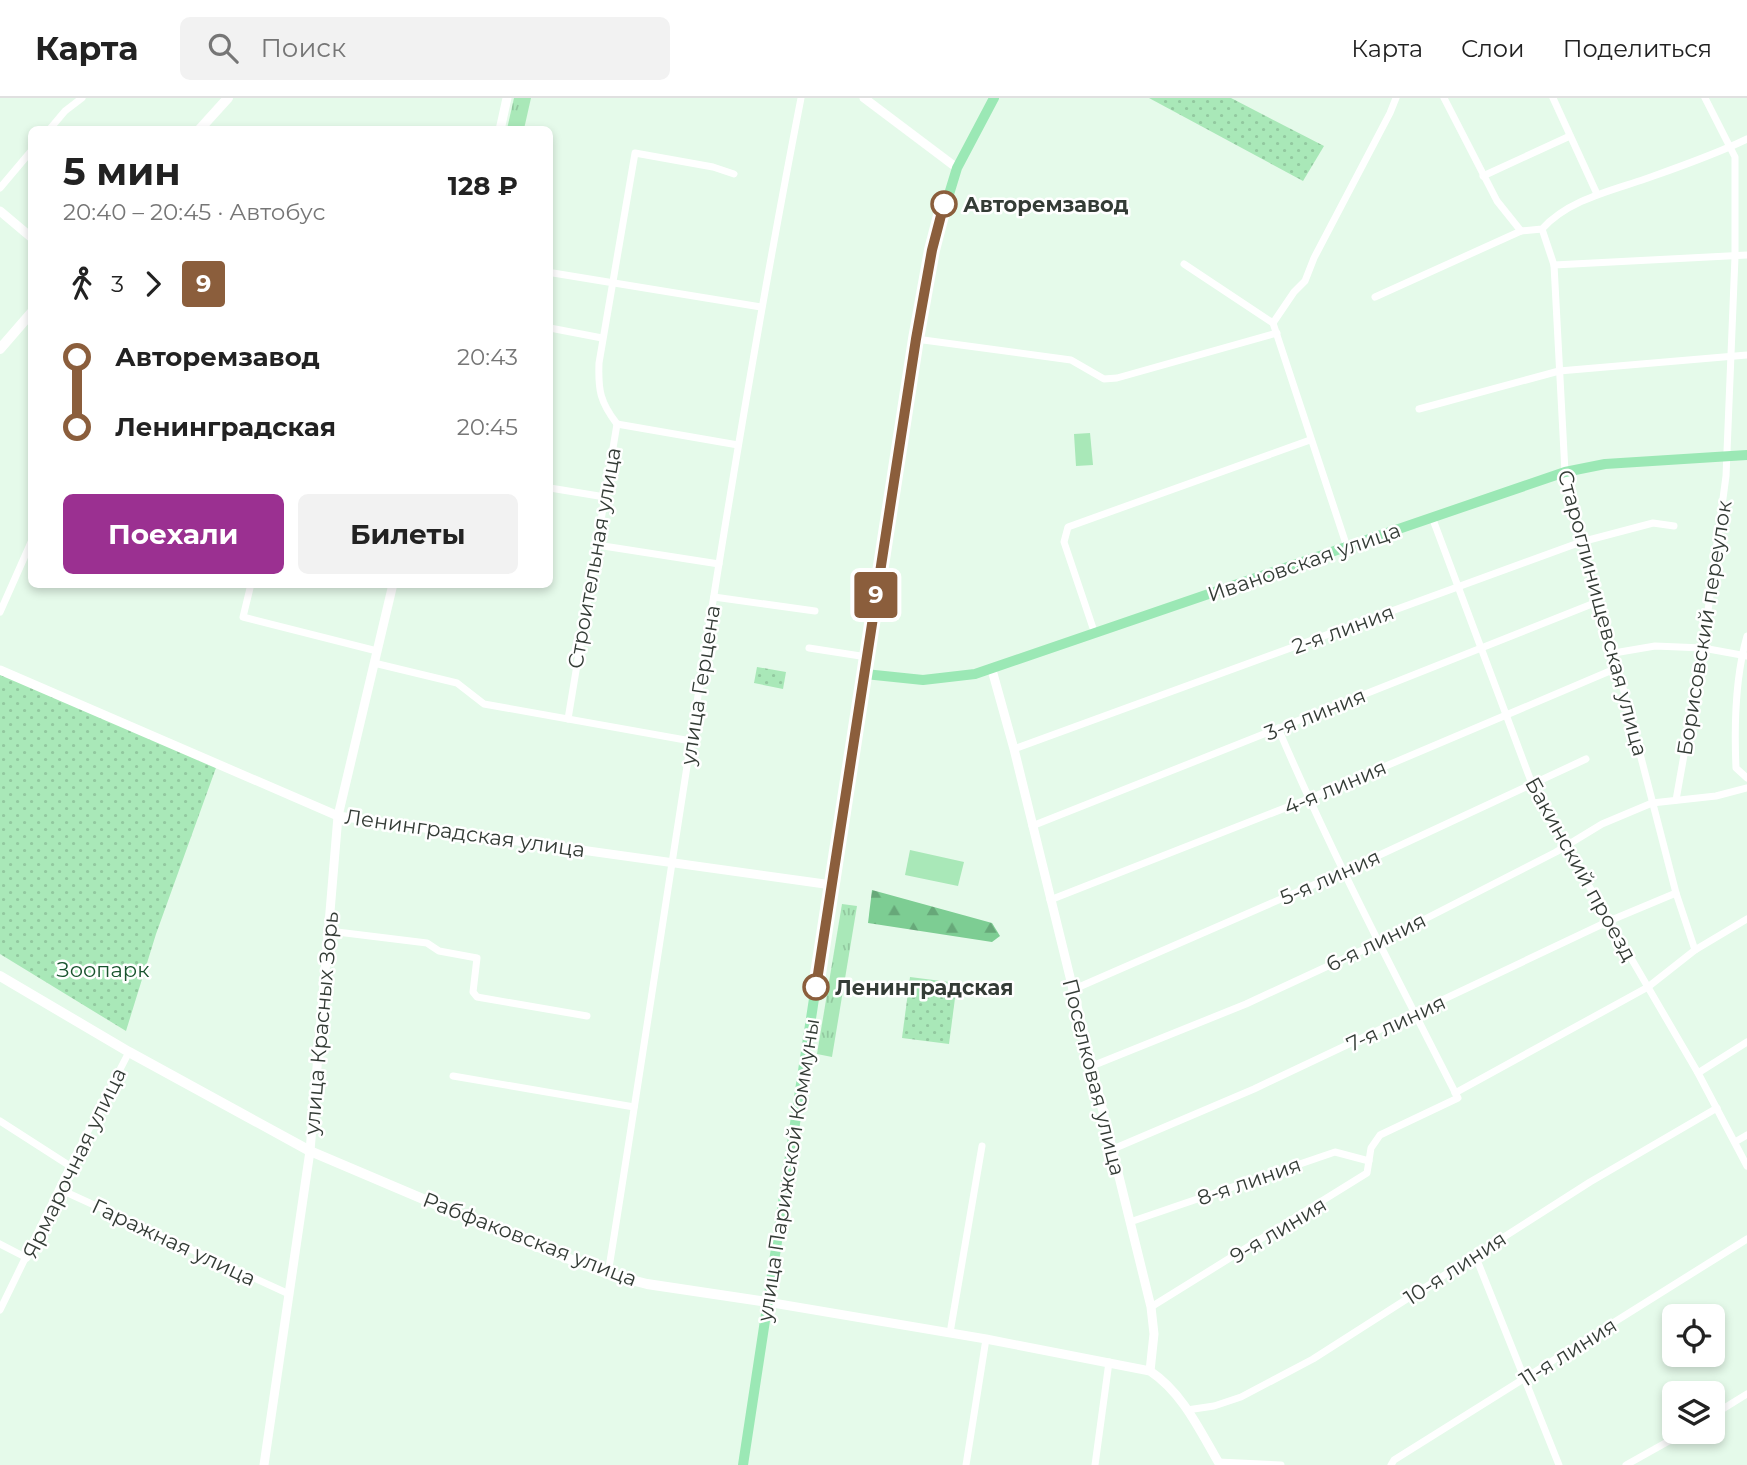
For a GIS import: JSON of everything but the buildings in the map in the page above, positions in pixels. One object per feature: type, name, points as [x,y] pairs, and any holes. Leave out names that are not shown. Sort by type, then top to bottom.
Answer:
[{"type":"main road","points":[[203,126],[228,98]]},
{"type":"main road","name":"улица Парижской Коммуны","points":[[743,1465],[916,339],[937,226],[957,168],[994,98]]},
{"type":"main road","points":[[0,349],[28,317]]},
{"type":"main road","name":"Ивановская улица","points":[[864,674],[923,680],[992,670],[1565,472],[1605,464],[1747,455]]},
{"type":"main road","name":"Рабфаковская улица","points":[[0,975],[129,1052],[310,1151],[510,1236],[608,1274],[647,1284],[767,1303]]},
{"type":"street","points":[[52,126],[65,111],[82,98]]},
{"type":"street","points":[[501,126],[507,98]]},
{"type":"street","name":"улица Герцена","points":[[608,1274],[738,445],[801,98]]},
{"type":"street","points":[[864,98],[957,168]]},
{"type":"street","points":[[1273,323],[1305,281],[1314,258],[1396,98]]},
{"type":"street","points":[[1444,98],[1483,176],[1500,205],[1521,231]]},
{"type":"street","points":[[1553,98],[1597,194]]},
{"type":"street","name":"Борисовский переулок","points":[[1676,800],[1703,648],[1722,517],[1727,456],[1735,257],[1735,157],[1705,98]]},
{"type":"street","points":[[1483,176],[1570,136]]},
{"type":"street","points":[[1375,297],[1521,231],[1542,229],[1553,217],[1597,194],[1747,139]]},
{"type":"street","name":"Строительная улица","points":[[568,719],[617,424],[605,408],[598,388],[602,338],[635,153],[713,167],[733,174]]},
{"type":"street","points":[[0,188],[28,155]]},
{"type":"street","points":[[0,211],[28,235]]},
{"type":"street","name":"Староглинищевская улица","points":[[1542,229],[1554,265],[1565,472],[1581,542],[1614,653],[1676,893],[1695,950]]},
{"type":"street","points":[[1554,265],[1747,256]]},
{"type":"street","points":[[1184,264],[1273,323],[1347,547]]},
{"type":"street","points":[[553,273],[761,307]]},
{"type":"street","points":[[553,329],[602,338]]},
{"type":"street","points":[[916,339],[1071,360],[1104,379],[1116,378],[1276,333]]},
{"type":"street","points":[[1419,409],[1559,371],[1747,355]]},
{"type":"street","points":[[617,424],[738,445]]},
{"type":"street","points":[[1095,634],[1064,542],[1068,527],[1310,440]]},
{"type":"street","points":[[553,488],[605,497]]},
{"type":"street","name":"Бакинский проезд","points":[[1432,517],[1532,784],[1698,1073],[1747,1166]]},
{"type":"street","name":"2-я линия","points":[[1014,748],[1581,542],[1653,523],[1674,526]]},
{"type":"street","points":[[597,545],[719,564]]},
{"type":"street","points":[[0,612],[28,551]]},
{"type":"street","points":[[250,588],[243,617],[377,651]]},
{"type":"street","name":"улица Красных Зорь","points":[[264,1465],[310,1151],[338,816],[392,588]]},
{"type":"street","points":[[714,597],[815,611]]},
{"type":"street","name":"3-я линия","points":[[1032,826],[1597,602]]},
{"type":"street","points":[[1747,636],[1734,728],[1736,768],[1747,778]]},
{"type":"street","points":[[1614,653],[1655,646],[1703,648],[1744,656]]},
{"type":"street","points":[[809,648],[867,657]]},
{"type":"street","points":[[374,663],[457,683],[484,704],[691,741]]},
{"type":"street","name":"4-я линия","points":[[1050,901],[1308,799],[1617,668]]},
{"type":"street","name":"Ленинградская улица","points":[[0,670],[338,816],[832,885]]},
{"type":"street","name":"Поселковая улица","points":[[992,670],[1014,748],[1151,1307],[1154,1334],[1150,1371]]},
{"type":"street","points":[[1278,728],[1343,872],[1456,1096],[1648,987],[1695,950],[1747,919]]},
{"type":"street","name":"5-я линия","points":[[1072,990],[1343,872],[1586,759]]},
{"type":"street","name":"6-я линия","points":[[1092,1066],[1246,1004],[1380,942],[1566,847],[1602,824],[1652,803],[1716,796],[1747,788]]},
{"type":"street","name":"7-я линия","points":[[1113,1149],[1187,1120],[1609,921],[1676,893]]},
{"type":"street","points":[[329,931],[427,943],[439,951],[477,958],[473,992],[477,997],[587,1016]]},
{"type":"street","points":[[1698,1073],[1747,1042]]},
{"type":"street","name":"Ярмарочная улица","points":[[0,1310],[129,1052]]},
{"type":"street","points":[[453,1076],[634,1107]]},
{"type":"street","name":"9-я линия","points":[[1151,1307],[1353,1184],[1367,1173],[1371,1148],[1380,1135],[1456,1096]]},
{"type":"street","name":"10-я линия","points":[[1187,1410],[1214,1406],[1241,1397],[1312,1359],[1590,1182],[1717,1108]]},
{"type":"street","points":[[0,1121],[70,1166]]},
{"type":"street","points":[[1735,1142],[1747,1135]]},
{"type":"street","points":[[950,1333],[982,1146]]},
{"type":"street","name":"8-я линия","points":[[1130,1222],[1335,1152],[1369,1161]]},
{"type":"street","name":"Гаражная улица","points":[[59,1189],[289,1294]]},
{"type":"street","name":"11-я линия","points":[[1391,1465],[1394,1460],[1747,1239]]},
{"type":"street","points":[[0,1244],[27,1258]]},
{"type":"street","points":[[1475,1255],[1559,1465]]},
{"type":"street","name":"Рабфаковская улица","points":[[767,1303],[986,1339],[1150,1371]]},
{"type":"street","points":[[966,1465],[986,1339]]},
{"type":"street","points":[[1095,1465],[1109,1362]]},
{"type":"street","points":[[1150,1371],[1171,1387],[1219,1463],[1281,1465]]},
{"type":"street","points":[[1725,1408],[1747,1394]]},
{"type":"street","points":[[1626,1465],[1664,1444]]},
{"type":"green space","points":[[514,98],[531,98],[525,126],[508,126]]},
{"type":"green space","points":[[1149,98],[1231,98],[1324,146],[1303,181]]},
{"type":"green space","points":[[1090,433],[1093,465],[1076,466],[1074,434]]},
{"type":"green space","points":[[757,667],[786,672],[783,689],[754,683]]},
{"type":"green space","name":"Зоопарк","points":[[0,669],[217,765],[156,934],[126,1031],[0,954]]},
{"type":"green space","points":[[910,850],[964,862],[958,886],[905,875]]},
{"type":"green space","points":[[872,890],[992,923],[1000,936],[992,942],[868,923]]},
{"type":"green space","points":[[842,904],[857,906],[832,1057],[817,1054]]},
{"type":"green space","points":[[910,977],[957,983],[949,1044],[902,1038]]},
{"type":"bus line","name":"9","points":[[816,987],[898,447],[932,250],[944,204]]},
{"type":"place","name":"Авторемзавод","points":[[944,204]]},
{"type":"place","name":"Ленинградская","points":[[816,987]]}]
